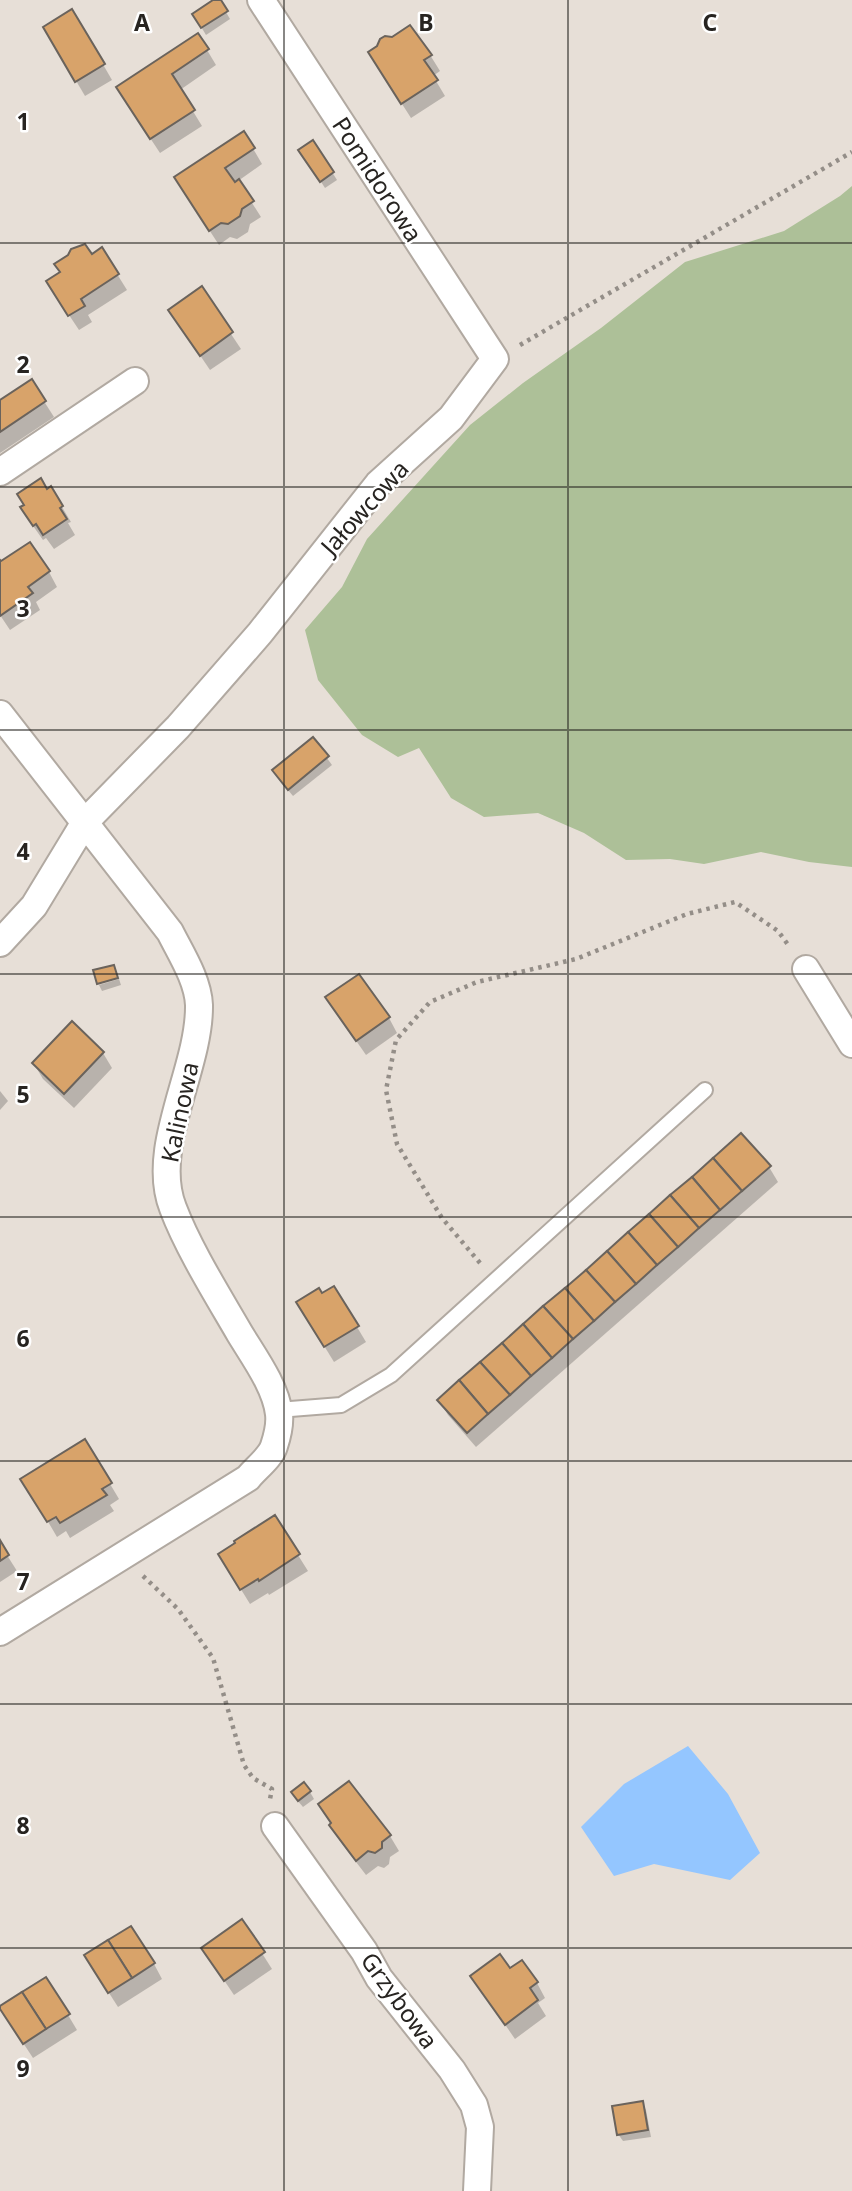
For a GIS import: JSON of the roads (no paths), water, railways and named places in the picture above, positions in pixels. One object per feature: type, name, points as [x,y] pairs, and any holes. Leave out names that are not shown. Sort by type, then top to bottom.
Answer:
[{"type":"street","name":"Pomidorowa","points":[[261,0],[495,359]]},
{"type":"street","name":"Jałowcowa","points":[[0,943],[34,906],[85,822],[178,727],[260,633],[378,484],[451,418],[495,359]]},
{"type":"street","points":[[0,472],[135,381]]},
{"type":"street","name":"Kalinowa","points":[[0,714],[170,932],[188,966],[199,1003],[197,1034],[170,1140],[166,1173],[171,1205],[220,1299],[268,1381],[279,1415],[274,1448],[247,1478],[0,1632]]},
{"type":"street","points":[[806,969],[852,1044]]},
{"type":"street","name":"Grzybowa","points":[[275,1826],[364,1951],[379,1978],[452,2070],[474,2105],[480,2127],[477,2191]]},
{"type":"lane","points":[[278,1410],[341,1405],[391,1375],[705,1090]]},
{"type":"water","points":[[688,1746],[728,1794],[760,1853],[730,1880],[654,1864],[614,1876],[581,1827],[624,1784]]}]
